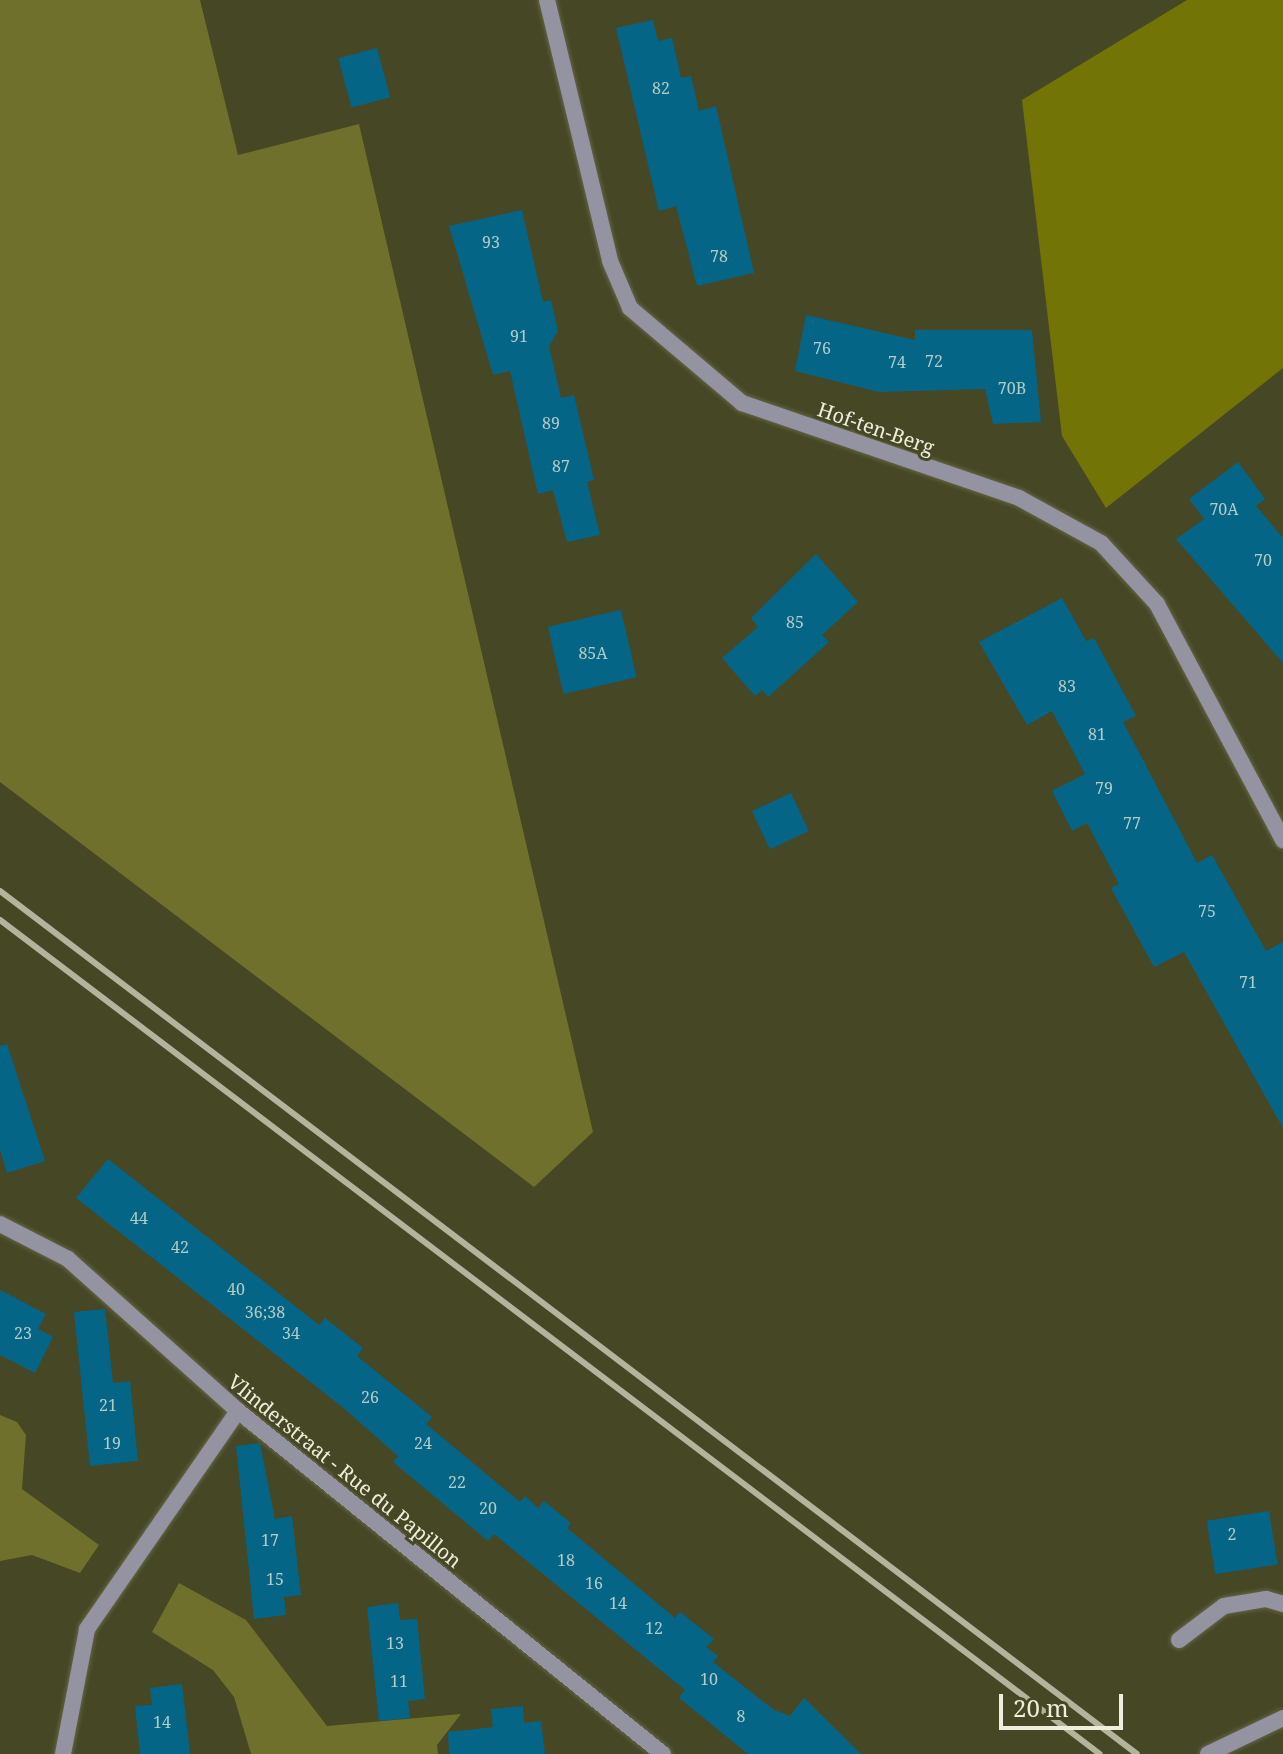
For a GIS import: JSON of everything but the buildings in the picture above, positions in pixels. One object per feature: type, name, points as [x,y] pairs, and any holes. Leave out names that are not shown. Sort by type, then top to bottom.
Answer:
[{"type":"street","name":"Hof-ten-Berg","points":[[547,0],[610,261],[630,308],[742,403],[1019,498],[1101,543],[1157,604],[1283,840]]},
{"type":"street","name":"Vlinderstraat - Rue du Papillon","points":[[0,1224],[68,1259],[238,1411],[663,1754]]},
{"type":"street","points":[[63,1754],[87,1629],[238,1411]]},
{"type":"street","points":[[1179,1640],[1224,1606],[1266,1599],[1283,1604]]},
{"type":"street","points":[[1208,1754],[1283,1718]]},
{"type":"shaded area","points":[[0,0],[200,0],[238,155],[359,124],[593,1132],[534,1187],[0,782]]},
{"type":"shaded area","points":[[1187,0],[1283,0],[1283,368],[1106,508],[1062,436],[1022,100]]},
{"type":"shaded area","points":[[0,1415],[17,1422],[26,1435],[22,1489],[99,1545],[80,1573],[32,1555],[0,1561]]},
{"type":"shaded area","points":[[179,1583],[246,1620],[327,1726],[461,1714],[437,1745],[438,1754],[251,1754],[234,1697],[213,1670],[152,1632]]},
{"type":"railway","points":[[0,891],[1137,1754]]},
{"type":"railway","points":[[0,920],[1100,1754]]}]
